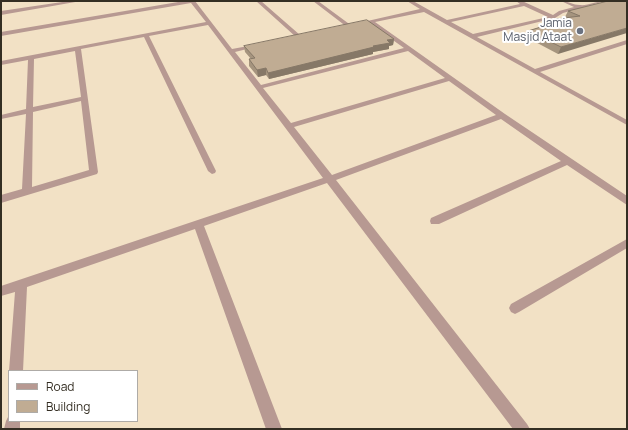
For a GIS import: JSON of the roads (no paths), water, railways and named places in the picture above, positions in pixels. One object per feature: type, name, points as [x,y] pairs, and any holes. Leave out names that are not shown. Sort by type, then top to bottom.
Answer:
[{"type":"street","points":[[1,13],[79,1]]},
{"type":"street","points":[[1,34],[193,1],[522,429]]},
{"type":"street","points":[[258,1],[298,36]]},
{"type":"street","points":[[315,1],[349,26]]},
{"type":"street","points":[[409,1],[627,123]]},
{"type":"street","points":[[517,1],[552,17]]},
{"type":"street","points":[[563,1],[579,7]]},
{"type":"street","points":[[473,36],[552,17],[561,12],[603,1]]},
{"type":"street","points":[[446,22],[524,4]]},
{"type":"street","points":[[425,10],[366,22],[408,49],[502,116],[627,201]]},
{"type":"street","points":[[1,63],[210,23]]},
{"type":"street","points":[[342,27],[356,24]]},
{"type":"street","points":[[146,35],[212,171]]},
{"type":"street","points":[[291,38],[306,35]]},
{"type":"street","points":[[535,71],[627,42]]},
{"type":"street","points":[[231,51],[261,44]]},
{"type":"street","points":[[619,45],[627,48]]},
{"type":"street","points":[[1,200],[94,172],[78,48]]},
{"type":"street","points":[[260,87],[408,49]]},
{"type":"street","points":[[27,192],[32,57]]},
{"type":"street","points":[[289,126],[450,79]]},
{"type":"street","points":[[1,117],[85,98]]},
{"type":"street","points":[[1,291],[330,179],[502,116]]},
{"type":"street","points":[[435,221],[568,161]]},
{"type":"street","points":[[198,224],[274,429]]},
{"type":"street","points":[[515,308],[627,243]]},
{"type":"street","points":[[16,370],[21,284]]},
{"type":"place","name":"Jamia Masjid Ataat","points":[[580,31]]}]
